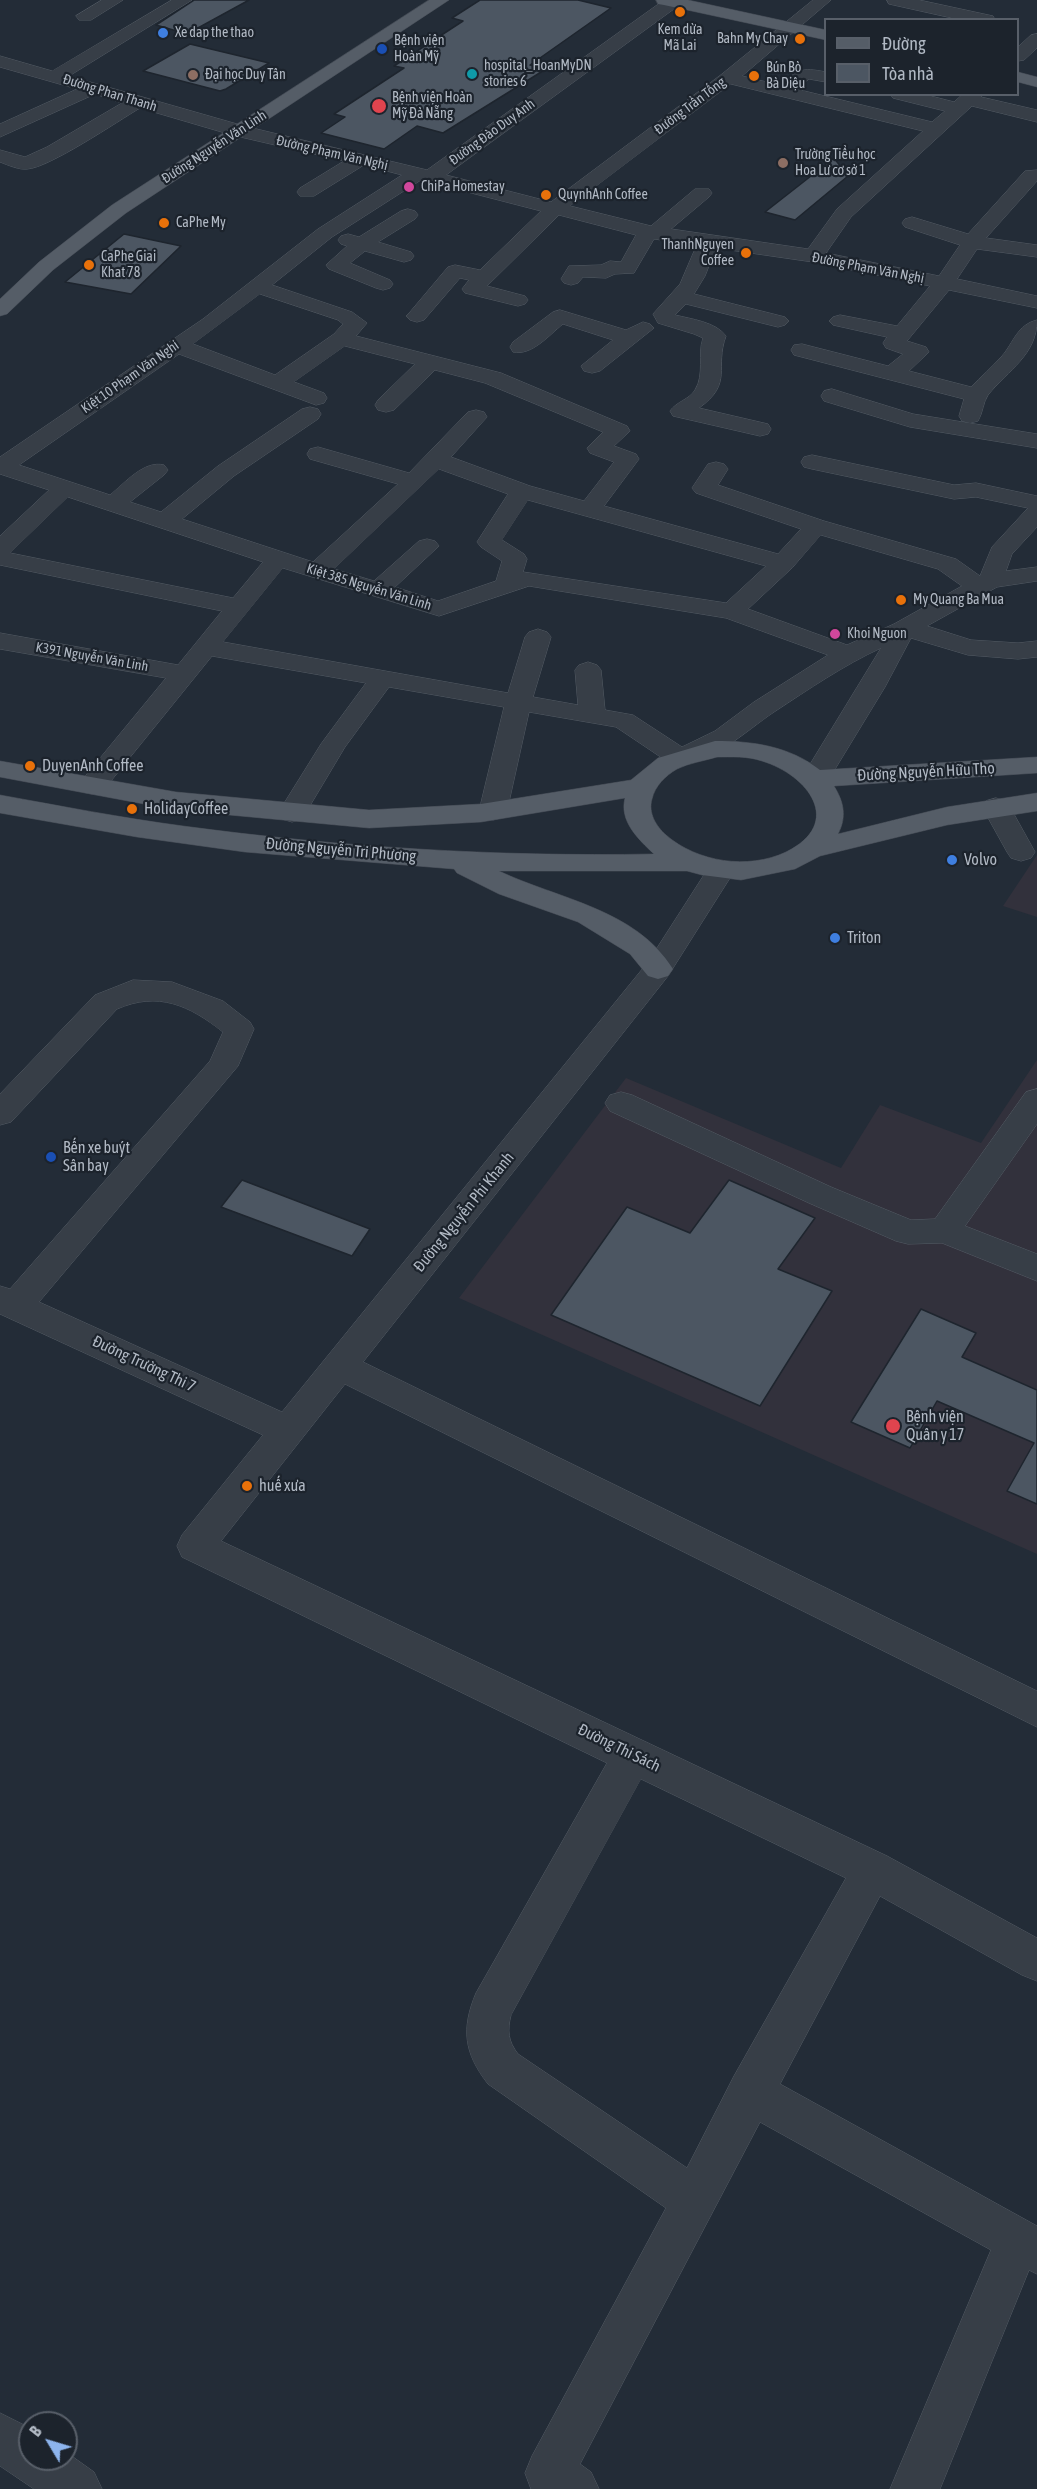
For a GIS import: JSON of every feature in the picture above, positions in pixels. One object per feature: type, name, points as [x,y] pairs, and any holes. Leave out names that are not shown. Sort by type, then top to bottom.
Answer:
[{"type":"main road","name":"Đường Nguyễn Văn Linh","points":[[3,304],[46,266],[103,222],[441,0]]},
{"type":"main road","points":[[668,1],[824,35]]},
{"type":"main road","points":[[1019,78],[1037,82]]},
{"type":"main road","name":"Đường Nguyễn Văn Linh","points":[[196,136],[239,108]]},
{"type":"main road","name":"Đường Nguyễn Văn Linh","points":[[107,194],[137,175]]},
{"type":"main road","points":[[813,849],[826,832],[831,814],[828,796],[815,779],[791,762],[768,754],[724,749],[685,756],[669,762],[652,773],[641,787],[636,801],[637,815],[642,828],[660,847],[685,861],[721,870],[747,871],[772,868],[795,860],[813,849],[879,831],[996,807],[1037,802]]},
{"type":"main road","name":"Đường Nguyễn Hữu Thọ","points":[[815,779],[1037,765]]},
{"type":"main road","name":"Đường Nguyễn Tri Phương","points":[[0,769],[176,801],[369,819],[493,811],[641,787]]},
{"type":"main road","name":"Đường Nguyễn Tri Phương","points":[[0,804],[181,835],[267,845],[494,863],[605,864],[685,861]]},
{"type":"main road","points":[[448,859],[509,887],[588,915],[640,947],[658,969]]},
{"type":"street","points":[[86,16],[115,0]]},
{"type":"street","points":[[56,76],[184,0]]},
{"type":"street","name":"Đường Trần Tống","points":[[554,208],[728,78],[823,0]]},
{"type":"street","points":[[895,0],[978,18]]},
{"type":"street","name":"Đường Đào Duy Anh","points":[[423,176],[668,1]]},
{"type":"street","points":[[1019,53],[1034,33]]},
{"type":"street","name":"Đường Phan Thanh","points":[[2,62],[215,124]]},
{"type":"street","points":[[746,63],[801,77]]},
{"type":"street","points":[[782,91],[806,73],[824,77]]},
{"type":"street","points":[[728,78],[938,129]]},
{"type":"street","points":[[0,131],[94,88]]},
{"type":"street","points":[[918,96],[967,101],[1037,116]]},
{"type":"street","points":[[9,177],[26,164],[54,151],[138,101]]},
{"type":"street","points":[[813,256],[843,213],[967,101]]},
{"type":"street","name":"Đường Phạm Văn Nghị","points":[[215,124],[651,232],[698,241],[813,256],[1037,302]]},
{"type":"street","points":[[0,156],[26,164]]},
{"type":"street","points":[[306,192],[361,159]]},
{"type":"street","name":"Kiệt 10 Phạm Văn Nghi","points":[[1,465],[210,323],[325,233],[371,204],[423,176]]},
{"type":"street","points":[[893,374],[918,352],[894,343],[944,283],[972,242],[1031,184]]},
{"type":"street","points":[[571,279],[576,270],[606,272],[610,267],[627,269],[651,232],[702,193]]},
{"type":"street","points":[[371,204],[414,217],[361,244],[336,265],[383,284]]},
{"type":"street","points":[[518,300],[472,289],[554,208]]},
{"type":"street","points":[[912,223],[972,242],[1037,251]]},
{"type":"street","points":[[325,233],[404,256]]},
{"type":"street","points":[[592,366],[664,314],[682,297],[697,276],[706,248],[698,241]]},
{"type":"street","points":[[417,316],[455,271],[483,277]]},
{"type":"street","points":[[255,286],[345,316],[356,323],[342,339],[277,384]]},
{"type":"street","points":[[682,297],[778,321]]},
{"type":"street","points":[[664,314],[665,319],[702,329],[715,336],[710,349],[712,372],[705,394],[681,411],[760,429]]},
{"type":"street","points":[[521,347],[560,316],[629,338]]},
{"type":"street","points":[[840,321],[902,334]]},
{"type":"street","points":[[967,429],[976,394],[1012,358],[1025,336],[1037,326]]},
{"type":"street","points":[[342,339],[493,378],[619,431],[598,448],[628,459],[589,510]]},
{"type":"street","points":[[165,521],[226,471],[313,406],[277,384],[176,345]]},
{"type":"street","points":[[802,350],[976,394]]},
{"type":"street","points":[[386,405],[430,362]]},
{"type":"street","points":[[317,571],[366,529],[437,460],[478,411],[493,378]]},
{"type":"street","points":[[832,396],[910,420],[1037,441]]},
{"type":"street","points":[[318,454],[413,481]]},
{"type":"street","points":[[437,460],[522,491],[783,563]]},
{"type":"street","points":[[812,462],[954,492],[976,490],[1037,503]]},
{"type":"street","name":"Kiệt 385 Nguyễn Văn Linh","points":[[1,465],[278,559],[439,609],[527,578],[730,612],[848,654]]},
{"type":"street","points":[[716,469],[704,488],[816,526],[947,564],[984,584]]},
{"type":"street","points":[[114,503],[156,470]]},
{"type":"street","points":[[0,549],[66,487]]},
{"type":"street","points":[[507,585],[515,559],[489,542],[522,491]]},
{"type":"street","points":[[984,584],[1001,552],[1037,513]]},
{"type":"street","points":[[730,612],[783,563],[816,526]]},
{"type":"street","points":[[378,590],[427,546]]},
{"type":"street","points":[[0,558],[239,607]]},
{"type":"street","points":[[92,786],[278,559]]},
{"type":"street","points":[[207,646],[624,721],[685,756],[724,737],[763,708],[848,654],[903,629],[984,584],[1037,574]]},
{"type":"street","points":[[903,629],[933,635],[968,647],[1018,651],[1037,649]]},
{"type":"street","points":[[815,779],[892,655],[903,629]]},
{"type":"street","points":[[493,811],[518,702],[538,637]]},
{"type":"street","name":"K391 Nguyễn Văn Linh","points":[[0,640],[185,674]]},
{"type":"street","points":[[588,670],[592,716]]},
{"type":"street","points":[[292,813],[334,744],[382,678]]},
{"type":"street","points":[[996,807],[1007,832],[1021,852]]},
{"type":"street","name":"Đường Nguyễn Phi Khanh","points":[[195,1546],[658,969],[721,870]]},
{"type":"street","points":[[0,1114],[106,1002],[133,990],[172,992],[212,1008],[239,1029],[223,1066],[8,1302]]},
{"type":"street","points":[[944,1231],[1037,1100]]},
{"type":"street","points":[[621,1103],[820,1195],[908,1232],[944,1231],[1037,1268]]},
{"type":"street","name":"Đường Trường Thi 7","points":[[8,1302],[288,1431]]},
{"type":"street","points":[[340,1366],[1037,1710]]},
{"type":"street","name":"Đường Thi Sách","points":[[195,1546],[872,1870],[1037,1961]]},
{"type":"street","points":[[633,1755],[491,2008],[486,2023],[486,2040],[492,2056],[503,2070],[696,2201]]},
{"type":"street","points":[[561,2481],[750,2091],[872,1870]]},
{"type":"street","points":[[750,2091],[1027,2246],[915,2489]]},
{"type":"street","points":[[0,2437],[18,2449]]},
{"type":"street","points":[[50,2471],[77,2489]]},
{"type":"shaded area","points":[[1037,855],[1037,917],[1003,906]]},
{"type":"shaded area","name":"Bệnh viện Quân y 17","points":[[1037,1060],[1037,1554],[459,1298],[626,1078],[841,1168],[880,1105],[981,1143]]},
{"type":"building","points":[[194,0],[249,0],[187,34],[156,25]]},
{"type":"building","name":"hospital_HoanMyDN stories 6","points":[[480,0],[578,0],[611,8],[530,65],[546,69],[443,133],[417,126],[384,149],[321,133],[345,117],[334,114],[404,68],[394,66],[463,21],[452,18]]},
{"type":"building","name":"Đại học Duy Tân","points":[[190,44],[269,63],[220,91],[143,71]]},
{"type":"building","points":[[834,158],[848,176],[795,220],[765,212]]},
{"type":"building","points":[[124,234],[181,246],[131,294],[65,282]]},
{"type":"building","points":[[242,1180],[370,1229],[352,1256],[221,1207]]},
{"type":"building","points":[[729,1180],[815,1218],[778,1269],[832,1291],[760,1406],[551,1315],[627,1207],[690,1233]]},
{"type":"building","points":[[921,1309],[976,1333],[962,1357],[1037,1390],[1037,1504],[1007,1491],[1034,1443],[937,1401],[910,1448],[851,1422]]},
{"type":"place","name":"Kem dừa Mã Lai","points":[[680,12]]},
{"type":"place","name":"Xe dap the thao","points":[[163,33]]},
{"type":"place","name":"Bahn My Chay","points":[[800,39]]},
{"type":"place","name":"Bệnh viện Hoàn Mỹ","points":[[382,49]]},
{"type":"place","name":"hospital_HoanMyDN stories 6","points":[[472,74]]},
{"type":"place","name":"Đại học Duy Tân","points":[[193,75]]},
{"type":"place","name":"Bún Bò Bà Diệu","points":[[754,76]]},
{"type":"place","name":"Bệnh viện Hoàn Mỹ Đà Nẵng","points":[[379,106]]},
{"type":"place","name":"Trường Tiểu học Hoa Lư cơ sở 1","points":[[783,163]]},
{"type":"place","name":"ChiPa Homestay","points":[[409,187]]},
{"type":"place","name":"QuynhAnh Coffee","points":[[546,195]]},
{"type":"place","name":"CaPhe My","points":[[164,223]]},
{"type":"place","name":"ThanhNguyen Coffee","points":[[746,253]]},
{"type":"place","name":"CaPhe Giai Khat 78","points":[[89,265]]},
{"type":"place","name":"My Quang Ba Mua","points":[[901,600]]},
{"type":"place","name":"Khoi Nguon","points":[[835,634]]},
{"type":"place","name":"DuyenAnh Coffee","points":[[30,766]]},
{"type":"place","name":"HolidayCoffee","points":[[132,809]]},
{"type":"place","name":"Volvo","points":[[952,860]]},
{"type":"place","name":"Triton","points":[[835,938]]},
{"type":"place","name":"Bến xe buýt Sân bay","points":[[51,1157]]},
{"type":"place","name":"Bệnh viện Quân y 17","points":[[893,1426]]},
{"type":"place","name":"huế xưa","points":[[247,1486]]}]
